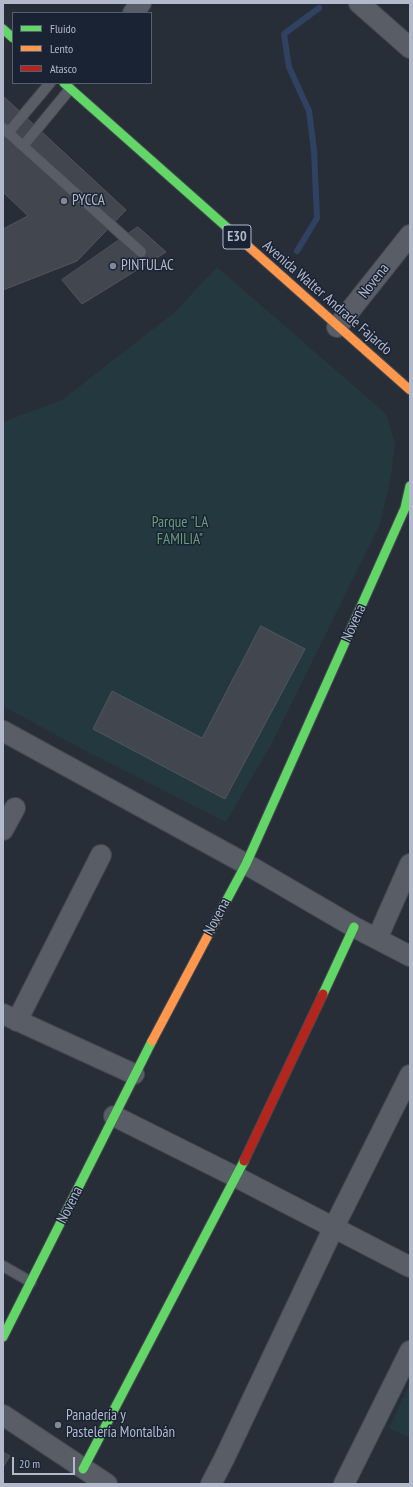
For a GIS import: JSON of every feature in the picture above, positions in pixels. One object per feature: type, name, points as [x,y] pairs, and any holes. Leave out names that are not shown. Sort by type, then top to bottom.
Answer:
[{"type":"street","points":[[134,12],[141,3]]},
{"type":"street","points":[[359,3],[410,48]]},
{"type":"street","points":[[3,29],[12,37]]},
{"type":"street","name":"Avenida Walter Andrade Fajardo","points":[[70,85],[337,327],[410,390]]},
{"type":"street","name":"Novena","points":[[337,327],[410,235]]},
{"type":"street","name":"Novena","points":[[3,1337],[134,1074],[246,864],[407,511],[410,486]]},
{"type":"street","points":[[3,731],[246,864],[354,927],[410,956]]},
{"type":"street","points":[[3,830],[15,808]]},
{"type":"street","points":[[101,855],[10,1018],[134,1074]]},
{"type":"street","points":[[377,939],[410,864]]},
{"type":"street","points":[[83,1469],[236,1177],[354,927]]},
{"type":"street","points":[[211,1484],[333,1229],[410,1075]]},
{"type":"street","points":[[114,1116],[410,1267]]},
{"type":"street","points":[[344,1484],[410,1351]]},
{"type":"street","points":[[3,1415],[107,1484]]},
{"type":"lane","points":[[49,84],[5,130],[141,252]]},
{"type":"lane","points":[[23,146],[70,85]]},
{"type":"lane","points":[[3,1266],[31,1282]]},
{"type":"green space","name":"Parque \"LA FAMILIA\"","points":[[217,267],[386,414],[395,443],[391,476],[380,524],[271,745],[226,822],[86,751],[3,706],[3,422],[62,400],[175,312]]},
{"type":"green space","points":[[410,1383],[410,1438],[389,1428]]},
{"type":"building","name":"PYCCA","points":[[3,96],[126,210],[77,261],[3,290],[3,229],[28,216],[3,192]]},
{"type":"building","name":"PINTULAC","points":[[138,227],[166,252],[82,304],[62,280]]},
{"type":"building","points":[[261,626],[305,649],[225,799],[93,729],[112,691],[202,738]]},
{"type":"building","points":[[3,1452],[10,1456],[3,1467]]},
{"type":"waterway","points":[[297,251],[317,218],[314,150],[309,111],[289,67],[284,34],[319,8]]},
{"type":"traffic: fast","points":[[3,29],[12,37]]},
{"type":"traffic: fast","points":[[65,84],[249,247]]},
{"type":"traffic: fast","points":[[223,907],[246,864],[405,508],[410,486]]},
{"type":"traffic: fast","points":[[323,994],[354,927]]},
{"type":"traffic: fast","points":[[3,1337],[152,1041]]},
{"type":"traffic: fast","points":[[83,1469],[244,1161]]},
{"type":"traffic: slow","points":[[249,247],[410,390]]},
{"type":"traffic: slow","points":[[152,1041],[223,907]]},
{"type":"traffic: jam","points":[[244,1161],[323,994]]},
{"type":"place","name":"PYCCA","points":[[64,201]]},
{"type":"place","name":"PINTULAC","points":[[113,266]]},
{"type":"place","name":"Panadería y Pastelería Montalbán","points":[[58,1425]]}]
